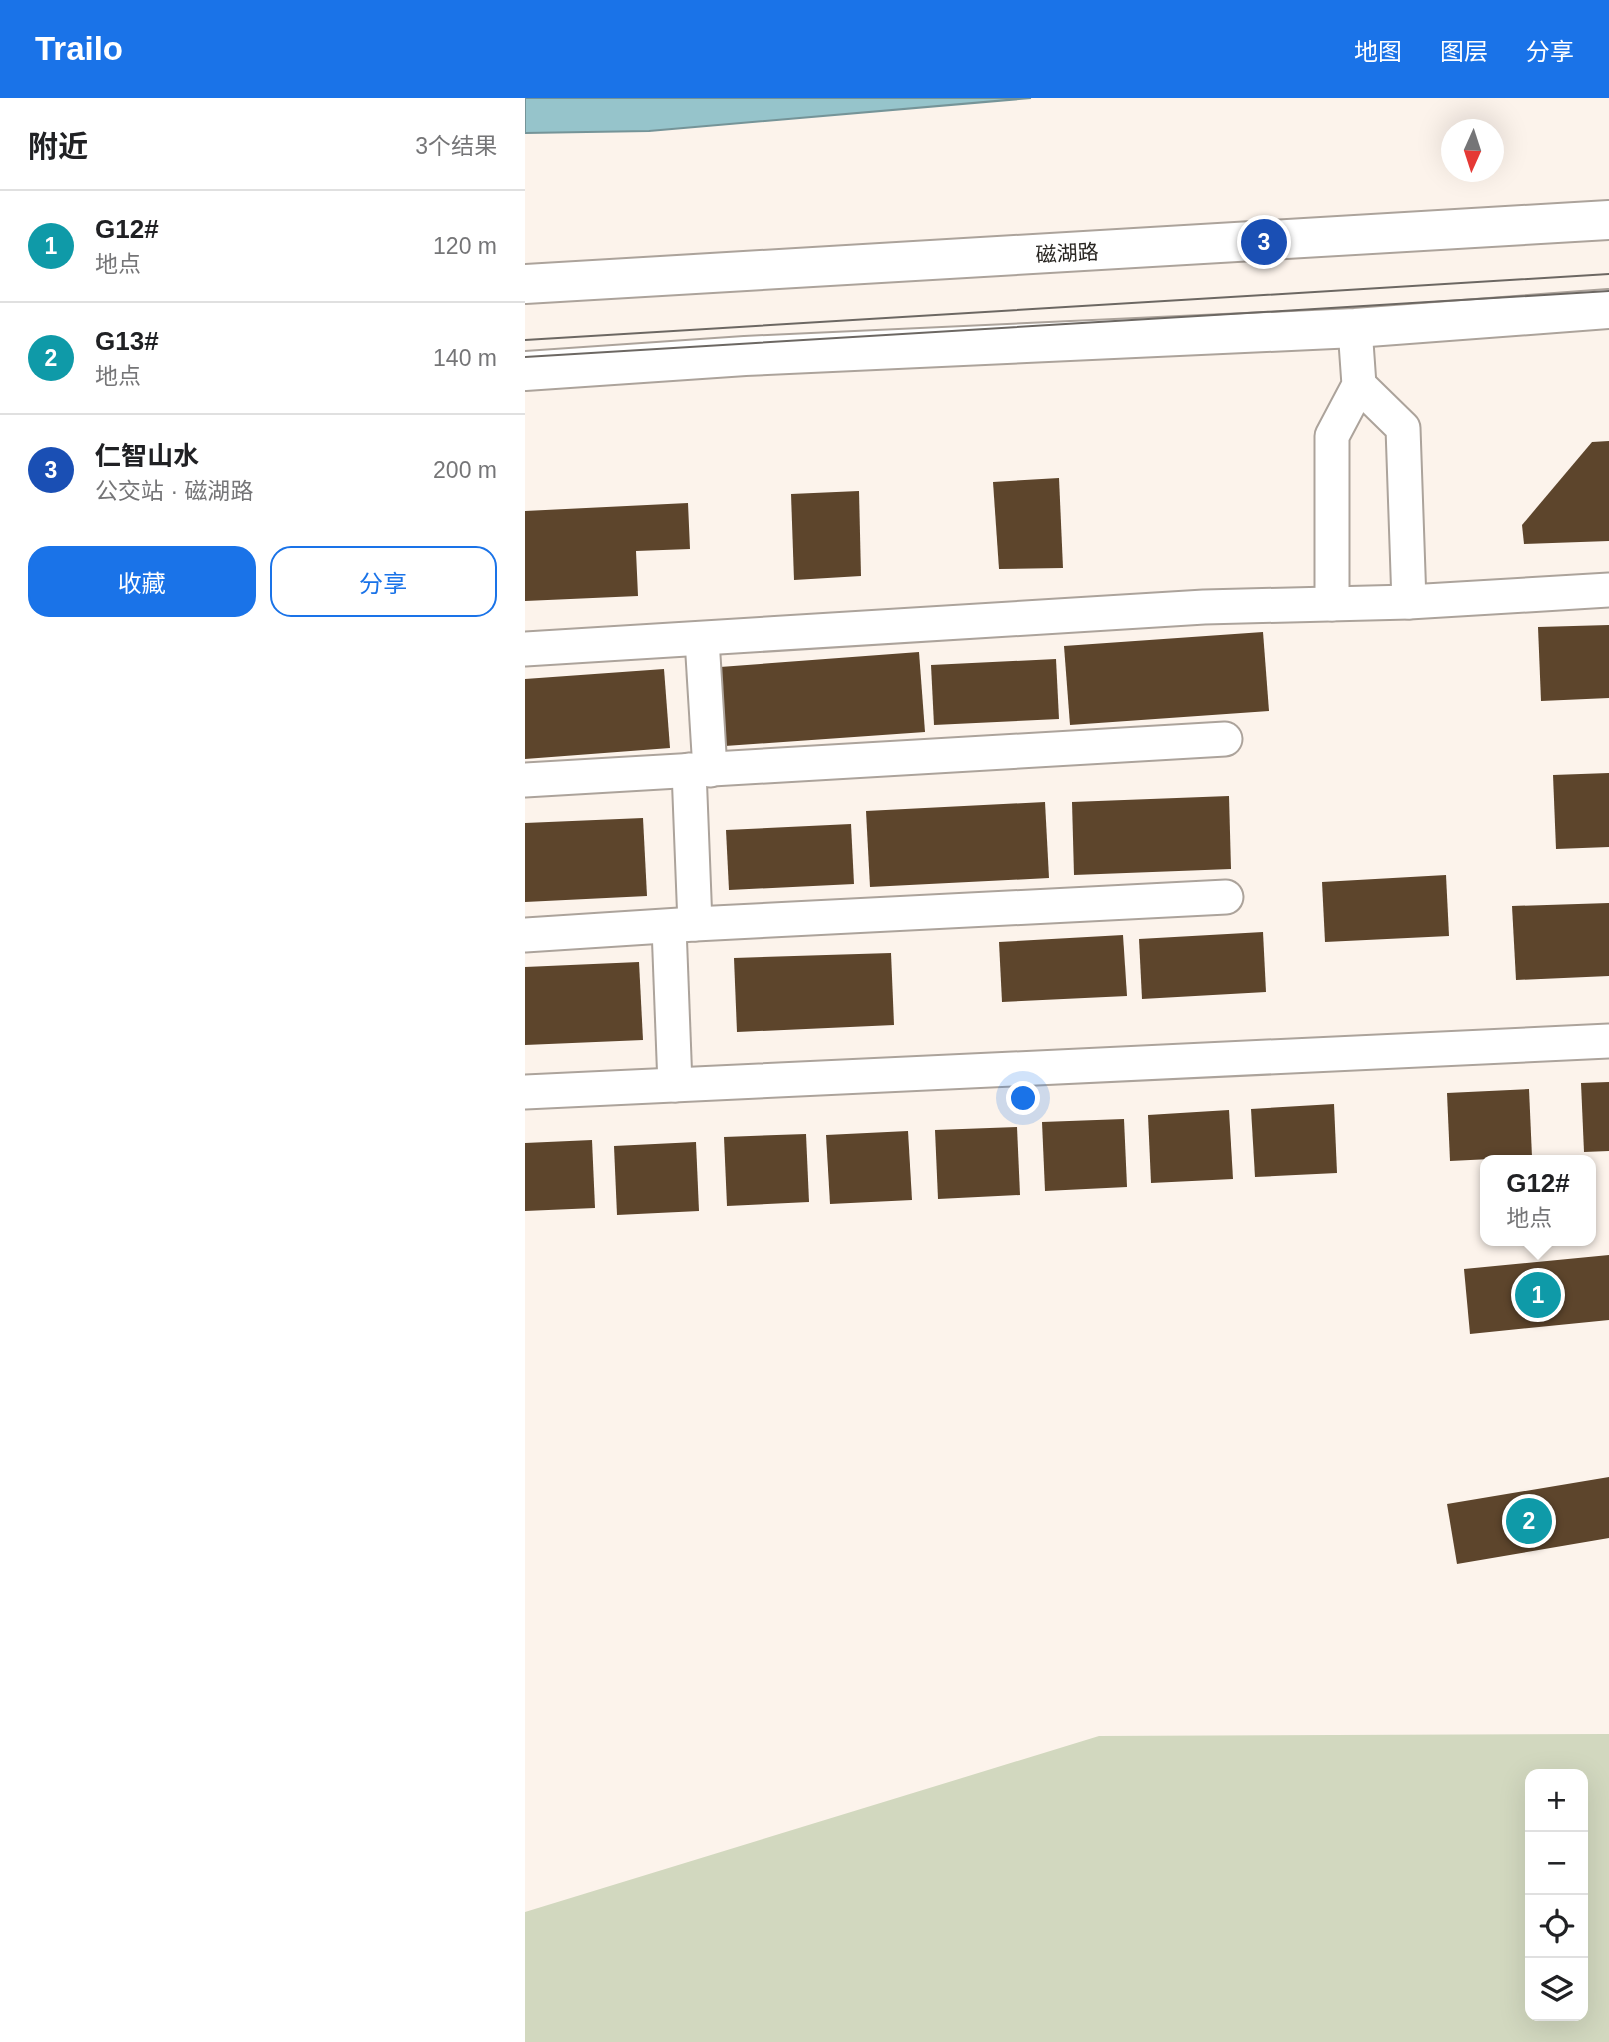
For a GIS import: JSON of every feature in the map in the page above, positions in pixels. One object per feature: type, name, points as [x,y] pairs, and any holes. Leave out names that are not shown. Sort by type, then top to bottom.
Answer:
[{"type":"main road","name":"磁湖路","points":[[525,284],[1609,220]]},
{"type":"main road","points":[[525,371],[745,356],[1355,328],[1609,309]]},
{"type":"street","points":[[1332,604],[1332,436],[1359,385],[1355,328]]},
{"type":"street","points":[[1359,385],[1403,428],[1409,602]]},
{"type":"street","points":[[525,649],[1204,607],[1409,602],[1609,590]]},
{"type":"street","points":[[675,1085],[682,926],[700,770],[702,639]]},
{"type":"street","points":[[525,780],[1225,738]]},
{"type":"street","points":[[525,935],[1226,897]]},
{"type":"street","points":[[525,1093],[1609,1041]]},
{"type":"green space","points":[[1609,1734],[1609,2042],[525,2042],[525,1912],[1099,1736]]},
{"type":"water","points":[[525,98],[1031,98],[649,131],[525,133]]},
{"type":"building","points":[[1609,441],[1609,541],[1524,544],[1522,525],[1592,442]]},
{"type":"building","points":[[1059,478],[1063,568],[999,569],[993,482]]},
{"type":"building","points":[[859,491],[861,576],[794,580],[791,494]]},
{"type":"building","points":[[688,503],[690,549],[636,551],[638,596],[525,601],[525,511]]},
{"type":"building","points":[[1609,625],[1609,698],[1541,701],[1538,627]]},
{"type":"building","points":[[1263,632],[1269,711],[1070,725],[1064,646]]},
{"type":"building","points":[[919,652],[925,732],[725,746],[720,667]]},
{"type":"building","points":[[1056,659],[1059,719],[934,725],[931,665]]},
{"type":"building","points":[[664,669],[670,748],[525,759],[525,679]]},
{"type":"building","points":[[1609,773],[1609,847],[1556,849],[1553,775]]},
{"type":"building","points":[[1229,796],[1231,869],[1074,875],[1072,802]]},
{"type":"building","points":[[1045,802],[1049,878],[870,887],[866,811]]},
{"type":"building","points":[[643,818],[647,896],[525,902],[525,823]]},
{"type":"building","points":[[851,824],[854,884],[729,890],[726,830]]},
{"type":"building","points":[[1446,875],[1449,936],[1325,942],[1322,882]]},
{"type":"building","points":[[1609,903],[1609,976],[1516,980],[1512,906]]},
{"type":"building","points":[[1263,932],[1266,992],[1142,999],[1139,939]]},
{"type":"building","points":[[1123,935],[1127,996],[1002,1002],[999,942]]},
{"type":"building","points":[[891,953],[894,1025],[737,1032],[734,958]]},
{"type":"building","points":[[639,962],[643,1040],[525,1045],[525,967]]},
{"type":"building","points":[[1609,1082],[1609,1151],[1584,1152],[1581,1083]]},
{"type":"building","points":[[1529,1089],[1532,1155],[1480,1155],[1480,1160],[1450,1161],[1447,1093]]},
{"type":"building","points":[[1334,1104],[1337,1173],[1255,1177],[1251,1109]]},
{"type":"building","points":[[1229,1110],[1233,1179],[1151,1183],[1148,1115]]},
{"type":"building","points":[[1124,1119],[1127,1187],[1045,1191],[1042,1122]]},
{"type":"building","points":[[1017,1127],[1020,1195],[938,1199],[935,1130]]},
{"type":"building","points":[[908,1131],[912,1200],[830,1204],[826,1135]]},
{"type":"building","points":[[806,1134],[809,1202],[727,1206],[724,1137]]},
{"type":"building","points":[[592,1140],[595,1208],[525,1211],[525,1143]]},
{"type":"building","points":[[696,1142],[699,1211],[617,1215],[614,1146]]},
{"type":"building","points":[[1609,1255],[1609,1320],[1470,1334],[1464,1269]]},
{"type":"building","points":[[1609,1477],[1609,1538],[1457,1564],[1447,1504]]},
{"type":"tram line","points":[[525,340],[1609,274]]},
{"type":"tram line","points":[[525,357],[1609,291]]},
{"type":"place","name":"仁智山水","points":[[1264,242]]},
{"type":"place","name":"G12#","points":[[1538,1295]]},
{"type":"place","name":"G13#","points":[[1529,1521]]}]
